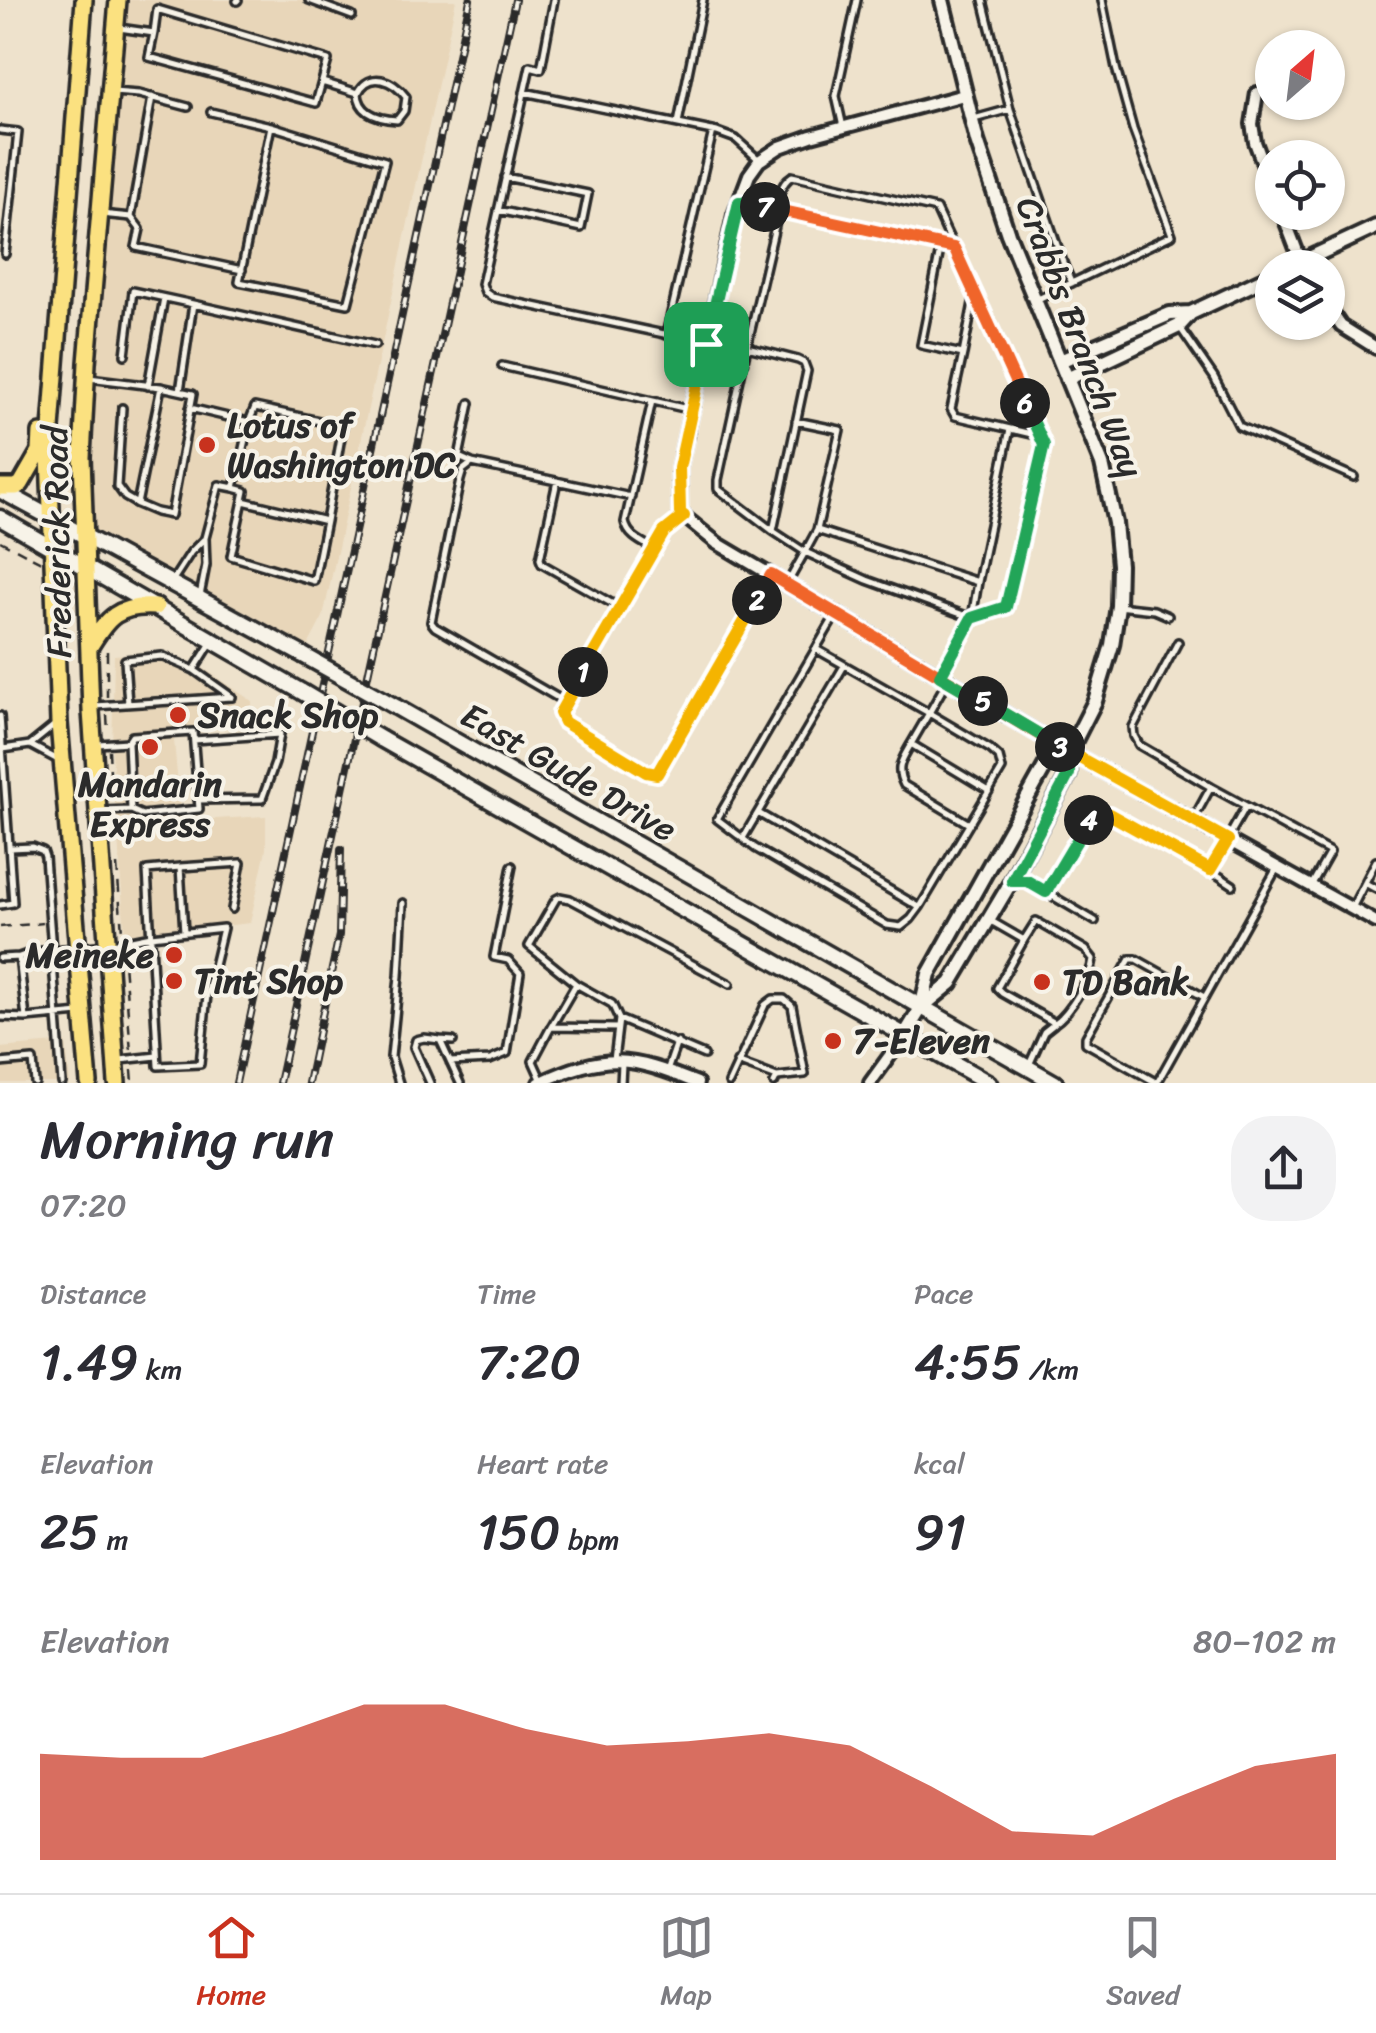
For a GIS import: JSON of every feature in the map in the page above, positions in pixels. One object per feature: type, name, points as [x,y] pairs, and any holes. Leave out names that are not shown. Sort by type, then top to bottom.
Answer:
[{"type":"main road","name":"Frederick Road","points":[[84,0],[49,456],[59,723],[89,1083]]},
{"type":"main road","name":"Frederick Road","points":[[117,1083],[124,1059],[115,943],[98,812],[101,744],[99,706],[88,648],[82,457],[118,0]]},
{"type":"main road","points":[[0,489],[18,486],[30,472],[53,407]]},
{"type":"main road","name":"East Gude Drive","points":[[0,489],[396,707],[1055,1083]]},
{"type":"main road","name":"East Gude Drive","points":[[0,518],[989,1083]]},
{"type":"main road","points":[[88,648],[117,613],[132,607],[156,608]]},
{"type":"street","name":"Crabbs Branch Way","points":[[921,1008],[951,983],[1069,774],[1069,752],[1096,701],[1112,645],[1119,565],[1102,464],[1008,234],[964,95],[942,0]]},
{"type":"street","points":[[964,95],[780,147],[759,161],[749,175],[739,202],[679,468],[680,513],[717,542],[1069,752],[1376,922]]},
{"type":"street","points":[[1255,101],[1255,142]]},
{"type":"street","points":[[1329,250],[1376,227]]},
{"type":"street","points":[[1067,379],[1179,326],[1191,313],[1255,283]]},
{"type":"street","points":[[1060,360],[1170,314],[1191,313]]},
{"type":"street","points":[[1345,329],[1376,348]]},
{"type":"street","name":"Crabbs Branch Way","points":[[921,1008],[929,974],[1048,761],[1069,752]]},
{"type":"street","points":[[870,1083],[921,1008]]},
{"type":"street","points":[[540,1082],[594,1062],[618,1060],[667,1071],[696,1083]]},
{"type":"lane","points":[[310,0],[352,16]]},
{"type":"lane","points":[[554,0],[541,69],[530,66],[482,284],[484,292],[492,297],[666,335],[748,347],[804,364],[807,371],[773,531]]},
{"type":"lane","points":[[678,124],[703,0]]},
{"type":"lane","points":[[843,127],[836,96],[857,0]]},
{"type":"lane","points":[[984,0],[1010,109],[1064,268],[1073,283]]},
{"type":"lane","points":[[1035,300],[1172,236],[1133,130],[1102,0]]},
{"type":"lane","points":[[158,9],[328,60],[316,104],[150,57],[154,33],[158,9]]},
{"type":"lane","points":[[116,28],[154,33]]},
{"type":"lane","points":[[370,80],[384,81],[400,88],[406,98],[404,111],[398,120],[382,119],[367,112],[358,101],[358,93],[370,80]]},
{"type":"lane","points":[[322,82],[358,93]]},
{"type":"lane","points":[[110,91],[188,107]]},
{"type":"lane","points":[[524,92],[713,131],[736,140],[759,161]]},
{"type":"lane","points":[[131,217],[152,97]]},
{"type":"lane","points":[[972,120],[1010,109]]},
{"type":"lane","points":[[211,112],[271,126],[385,161],[348,304],[239,282],[271,126]]},
{"type":"lane","points":[[0,130],[18,132],[3,237],[5,254]]},
{"type":"lane","points":[[666,335],[713,131]]},
{"type":"lane","points":[[498,210],[581,228],[588,194],[505,176]]},
{"type":"lane","points":[[792,176],[936,209],[1044,445],[1006,607],[972,618],[867,580],[806,552],[718,489],[779,210],[784,181],[792,176]]},
{"type":"lane","points":[[739,202],[954,248]]},
{"type":"lane","points":[[100,214],[131,217],[140,228],[136,246],[242,270]]},
{"type":"lane","points":[[940,245],[921,344],[963,354]]},
{"type":"lane","points":[[125,355],[133,291],[375,346]]},
{"type":"lane","points":[[975,294],[951,409],[954,416],[1040,436]]},
{"type":"lane","points":[[148,386],[164,298]]},
{"type":"lane","points":[[180,391],[192,304]]},
{"type":"lane","points":[[1179,326],[1214,378],[1239,426],[1354,477]]},
{"type":"lane","points":[[502,366],[692,410]]},
{"type":"lane","points":[[86,378],[193,394],[171,514],[137,504],[116,486],[122,408]]},
{"type":"lane","points":[[137,504],[161,387]]},
{"type":"lane","points":[[652,400],[625,522],[634,537],[654,549]]},
{"type":"lane","points":[[470,403],[459,457],[631,497]]},
{"type":"lane","points":[[199,599],[206,565],[205,538],[219,485],[245,491],[231,556],[314,581],[343,426],[255,407],[234,488]]},
{"type":"lane","points":[[190,408],[249,422]]},
{"type":"lane","points":[[786,584],[817,530],[840,430],[796,421]]},
{"type":"lane","points":[[969,824],[904,785],[898,775],[899,765],[929,713],[972,618],[1010,430]]},
{"type":"lane","points":[[472,463],[463,470],[460,480],[431,622],[565,702]]},
{"type":"lane","points":[[556,481],[542,564],[620,608]]},
{"type":"lane","points":[[243,501],[326,521]]},
{"type":"lane","points":[[684,516],[664,532],[654,549],[565,702],[560,713],[564,722],[646,772],[657,774],[771,575]]},
{"type":"lane","points":[[817,530],[978,582]]},
{"type":"lane","points":[[171,583],[205,538]]},
{"type":"lane","points":[[1118,606],[1154,610],[1168,616]]},
{"type":"lane","points":[[816,649],[999,757],[1002,769],[920,908],[901,927],[886,926],[755,848],[717,819],[836,613]]},
{"type":"lane","points":[[194,670],[213,640]]},
{"type":"lane","points":[[1178,642],[1133,727],[1134,736],[1139,744],[1330,852],[1311,886]]},
{"type":"lane","points":[[99,706],[232,697],[194,670],[162,656],[125,660],[128,704]]},
{"type":"lane","points":[[743,838],[844,666]]},
{"type":"lane","points":[[0,716],[13,904],[0,904]]},
{"type":"lane","points":[[2,749],[30,745],[59,723]]},
{"type":"lane","points":[[98,812],[132,810],[142,815],[199,809],[194,732],[132,736],[128,742],[132,810]]},
{"type":"lane","points":[[194,740],[280,734],[262,799],[198,800]]},
{"type":"lane","points":[[101,744],[128,742]]},
{"type":"lane","points":[[911,744],[989,791]]},
{"type":"lane","points":[[30,745],[62,761]]},
{"type":"lane","points":[[1193,821],[1212,787]]},
{"type":"lane","points":[[1210,870],[1246,806]]},
{"type":"lane","points":[[758,812],[920,908]]},
{"type":"lane","points":[[1046,892],[1090,818],[1109,814],[1233,884]]},
{"type":"lane","points":[[10,848],[34,846],[43,851],[62,1083]]},
{"type":"lane","points":[[1352,909],[1376,862]]},
{"type":"lane","points":[[0,958],[151,936],[223,928],[207,995],[200,1064],[158,1066],[157,1056],[151,936],[147,870],[241,863],[232,909]]},
{"type":"lane","points":[[450,1062],[490,1060],[506,1054],[520,973],[508,960],[494,957],[512,866]]},
{"type":"lane","points":[[180,867],[184,932]]},
{"type":"lane","points":[[1204,997],[1130,959],[1086,1043],[1157,1083],[1277,868]]},
{"type":"lane","points":[[1012,881],[1027,881],[1095,921]]},
{"type":"lane","points":[[1365,883],[1376,890]]},
{"type":"lane","points":[[622,1083],[619,1019],[612,1004],[576,984],[529,946],[556,899],[570,899],[730,984]]},
{"type":"lane","points":[[399,1083],[391,1057],[403,903]]},
{"type":"lane","points":[[989,919],[1024,940]]},
{"type":"lane","points":[[1028,1068],[1044,1032],[1064,1017],[1092,969],[1093,958],[1036,921],[997,988],[1055,1023]]},
{"type":"lane","points":[[19,957],[26,1018]]},
{"type":"lane","points":[[540,1082],[533,1062],[576,984]]},
{"type":"lane","points":[[729,1083],[737,1062],[765,1006],[773,999],[784,999],[792,1006],[805,1074],[775,1080],[737,1062]]},
{"type":"lane","points":[[0,1017],[83,1013]]},
{"type":"lane","points":[[619,1019],[704,1055]]},
{"type":"lane","points":[[551,1027],[618,1028]]},
{"type":"lane","points":[[430,1083],[414,1047],[416,1040],[452,1041]]},
{"type":"lane","points":[[440,1040],[460,1083]]},
{"type":"lane","points":[[667,1071],[677,1042]]},
{"type":"lane","points":[[124,1059],[157,1056]]},
{"type":"lane","points":[[0,1063],[32,1060],[35,1083]]},
{"type":"path","points":[[0,541],[53,568]]},
{"type":"path","points":[[106,637],[99,706],[101,744],[110,777]]},
{"type":"path","points":[[117,867],[115,943],[124,1059],[133,1083]]},
{"type":"path","points":[[0,927],[50,923]]},
{"type":"shaded area","points":[[118,0],[456,0],[323,617],[303,655],[83,535]]},
{"type":"shaded area","points":[[165,651],[206,670],[252,701],[247,719],[238,724],[173,729],[181,821],[266,816],[266,849],[250,923],[125,937],[112,754],[114,655]]},
{"type":"shaded area","points":[[66,1042],[70,1083],[0,1083],[0,1048]]},
{"type":"railway","points":[[236,1083],[470,0]]},
{"type":"railway","points":[[279,1083],[515,0]]},
{"type":"railway","points":[[308,1083],[339,935],[341,849]]},
{"type":"place","name":"Lotus of Washington DC","points":[[207,445]]},
{"type":"place","name":"Snack Shop","points":[[178,715]]},
{"type":"place","name":"Mandarin Express","points":[[150,747]]},
{"type":"place","name":"Meineke","points":[[174,955]]},
{"type":"place","name":"Tint Shop","points":[[174,981]]},
{"type":"place","name":"TD Bank","points":[[1042,982]]},
{"type":"place","name":"7-Eleven","points":[[833,1041]]},
{"type":"route","points":[[706,344],[679,468],[680,513],[684,516],[664,532],[640,572],[565,702],[560,713],[564,722],[646,772],[657,774],[771,575],[940,676],[1069,752],[1228,840],[1210,870],[1109,814],[1090,818],[1046,892],[1027,881],[1012,881],[1069,774],[1069,752],[948,680],[940,676],[972,618],[1006,607],[1044,445],[954,248],[739,202],[706,344]]}]
